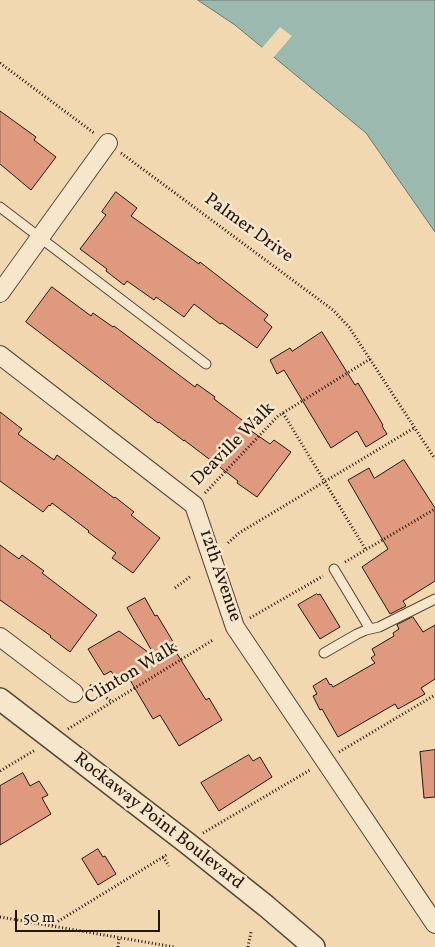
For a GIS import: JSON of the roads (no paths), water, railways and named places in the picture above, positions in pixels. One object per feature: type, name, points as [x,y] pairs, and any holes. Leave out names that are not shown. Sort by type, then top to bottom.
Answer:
[{"type":"street","points":[[0,293],[108,143]]},
{"type":"street","name":"12th Avenue","points":[[0,355],[194,505],[236,626],[435,924]]},
{"type":"street","points":[[0,638],[74,693]]},
{"type":"street","name":"Rockaway Point Boulevard","points":[[0,699],[187,843],[314,947]]},
{"type":"lane","points":[[0,207],[206,364]]},
{"type":"lane","points":[[334,569],[370,629]]},
{"type":"lane","points":[[324,653],[357,634],[379,627],[435,599]]},
{"type":"water","points":[[198,0],[435,0],[435,232],[366,133],[235,25]]}]
